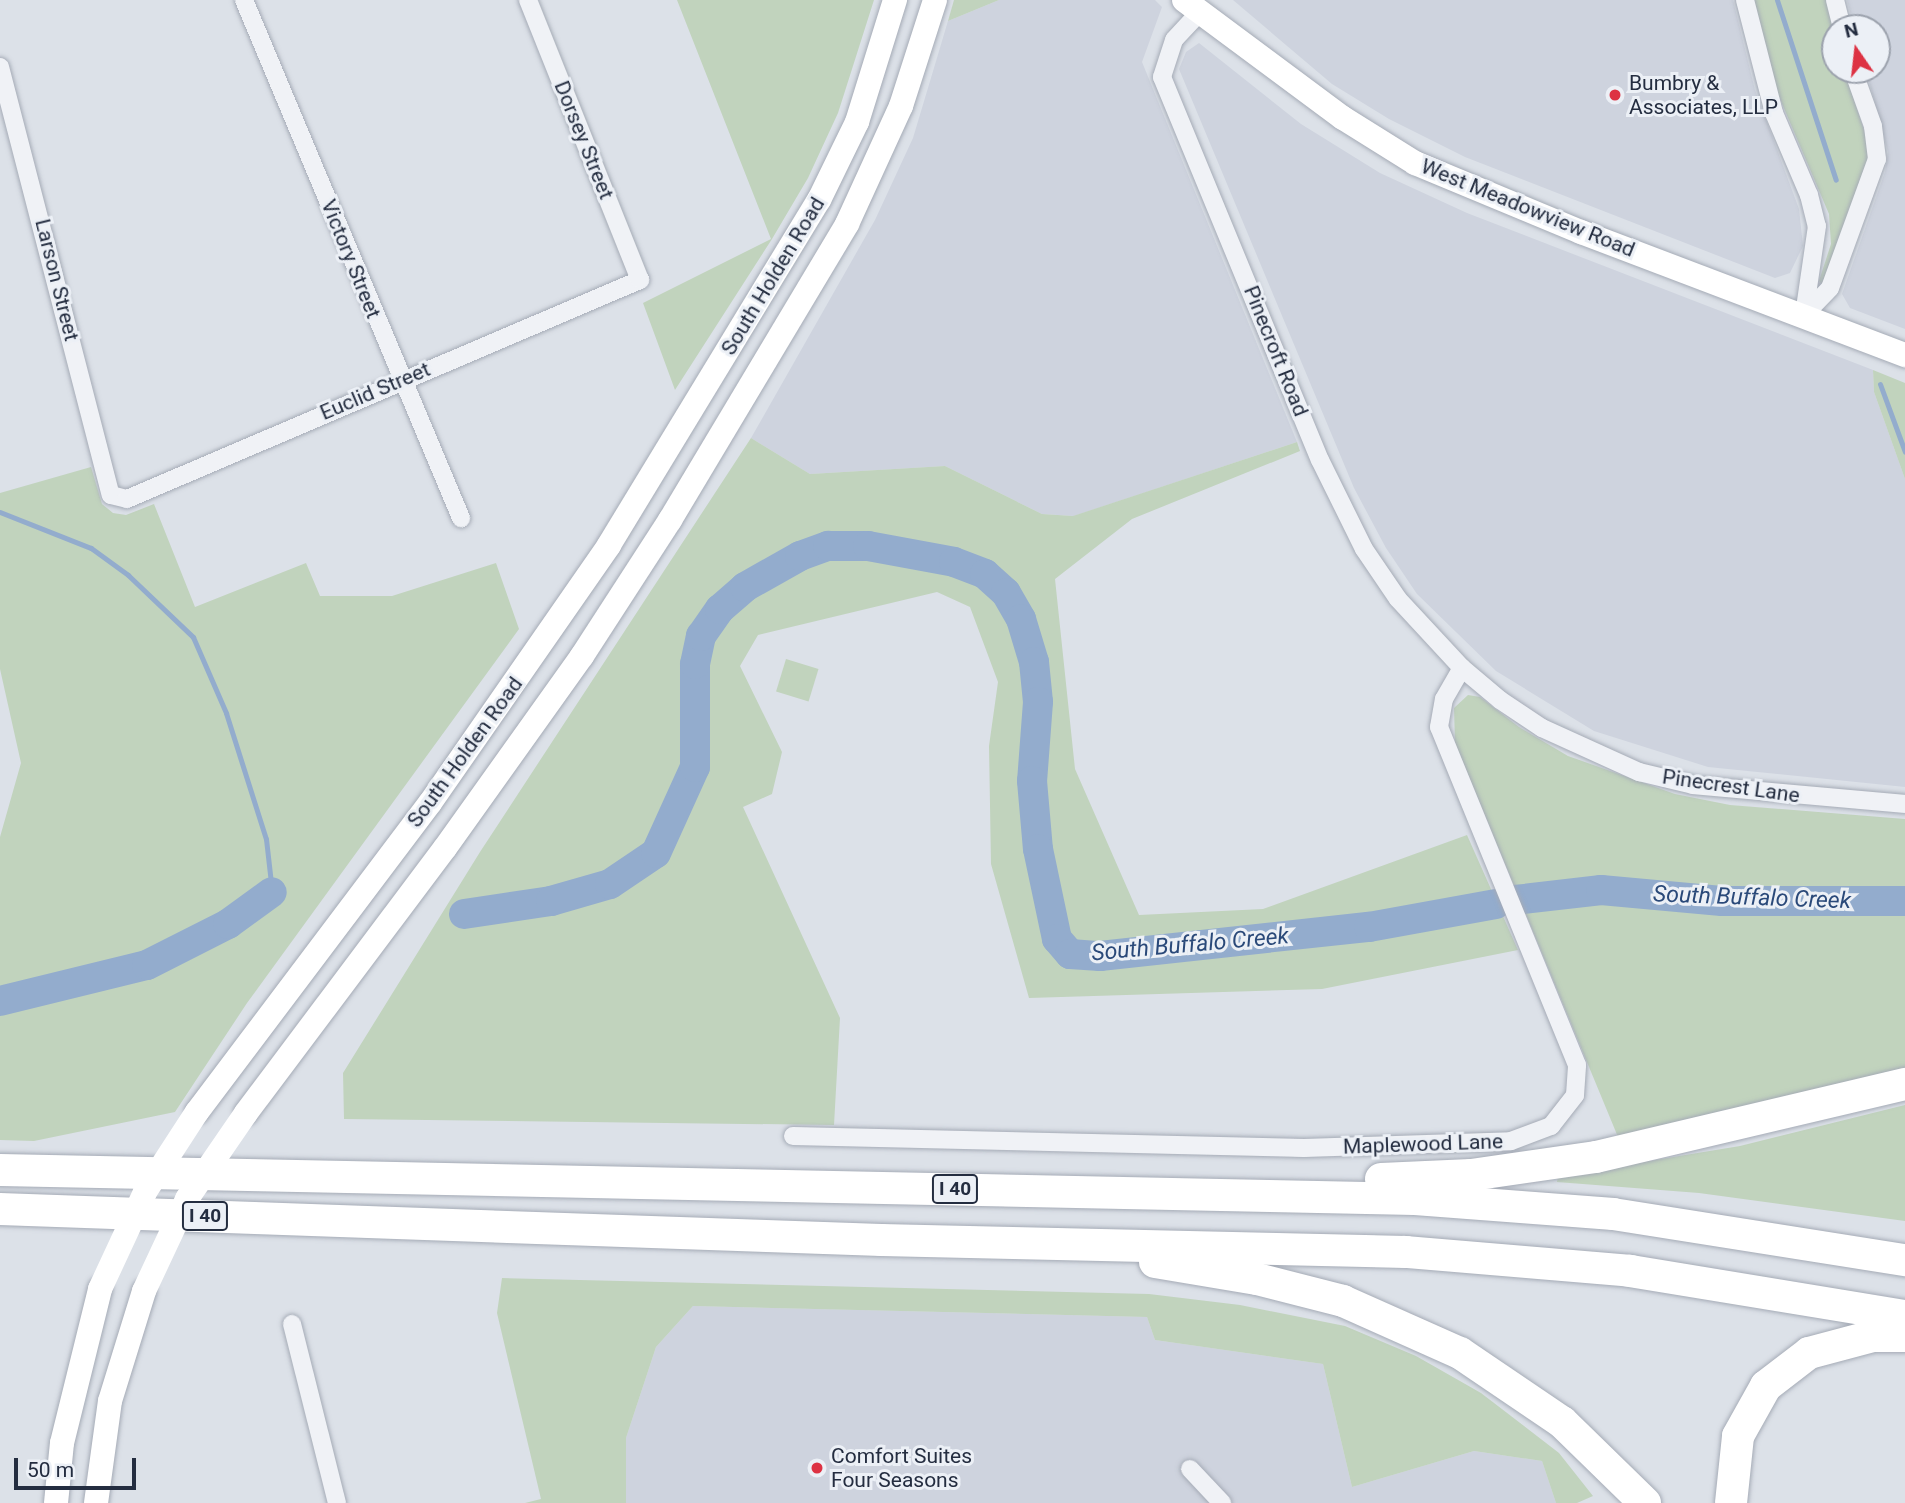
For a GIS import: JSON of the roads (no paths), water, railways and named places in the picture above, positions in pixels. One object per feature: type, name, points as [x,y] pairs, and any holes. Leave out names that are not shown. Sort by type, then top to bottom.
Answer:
[{"type":"highway","points":[[1050,1193],[1471,1175],[1596,1157],[1905,1084]]},
{"type":"highway","name":"I 40","points":[[0,1170],[881,1185],[1050,1193],[1415,1199],[1516,1206],[1755,1233],[1905,1260]]},
{"type":"highway","name":"I 40","points":[[0,1209],[1044,1244],[1406,1252],[1630,1271],[1905,1316]]},
{"type":"highway","points":[[1044,1244],[1295,1288],[1400,1324],[1460,1353],[1562,1422],[1645,1503]]},
{"type":"highway","points":[[1731,1503],[1738,1436],[1766,1386],[1820,1349],[1874,1336],[1905,1336]]},
{"type":"main road","name":"South Holden Road","points":[[56,1503],[62,1443],[100,1289],[145,1192],[197,1112],[430,803],[609,545],[819,200],[857,122],[895,0]]},
{"type":"main road","name":"South Holden Road","points":[[96,1503],[110,1401],[144,1291],[187,1199],[246,1113],[445,848],[582,656],[670,520],[847,224],[901,106],[935,0]]},
{"type":"main road","name":"West Meadowview Road","points":[[1191,7],[1343,118],[1416,163],[1583,233],[1905,355]]},
{"type":"street","name":"Victory Street","points":[[244,0],[400,379],[461,518]]},
{"type":"street","name":"Dorsey Street","points":[[528,0],[640,280]]},
{"type":"street","points":[[1745,0],[1774,113],[1809,195],[1817,226],[1804,315]]},
{"type":"street","name":"Pinecroft Road","points":[[1191,7],[1164,61],[1162,76],[1321,460],[1364,549],[1398,598],[1462,668]]},
{"type":"street","name":"Larson Street","points":[[0,67],[111,495]]},
{"type":"street","points":[[1804,315],[1830,288],[1877,159],[1873,126],[1858,84]]},
{"type":"street","name":"Euclid Street","points":[[111,495],[127,499],[400,379],[640,280]]},
{"type":"street","name":"Pinecrest Lane","points":[[1462,668],[1542,728],[1639,772],[1693,785],[1905,804]]},
{"type":"street","name":"Maplewood Lane","points":[[793,1136],[1304,1148],[1511,1141],[1551,1126],[1575,1095],[1577,1065],[1439,727],[1444,699],[1462,668]]},
{"type":"street","points":[[292,1324],[337,1503]]},
{"type":"street","points":[[1189,1469],[1222,1503]]},
{"type":"waterway","points":[[1777,0],[1836,180]]},
{"type":"waterway","points":[[1880,384],[1905,452]]},
{"type":"waterway","points":[[0,512],[91,548],[128,575],[193,637],[226,713],[266,839],[272,892]]},
{"type":"waterway","name":"South Buffalo Creek","points":[[464,914],[551,901],[610,884],[656,853],[695,767],[695,664],[701,636],[720,609],[745,587],[800,556],[828,546],[868,546],[954,562],[985,574],[1006,593],[1021,619],[1034,662],[1038,702],[1032,781],[1038,849],[1057,939],[1070,954],[1100,956],[1369,927],[1496,904]]},
{"type":"waterway","name":"South Buffalo Creek","points":[[1515,900],[1601,890],[1722,901],[1905,901]]},
{"type":"waterway","name":"South Buffalo Creek","points":[[0,1001],[147,965],[228,924],[272,892]]},
{"type":"place","name":"Bumbry & Associates, LLP","points":[[1615,95]]},
{"type":"place","name":"Comfort Suites Four Seasons","points":[[817,1468]]}]
